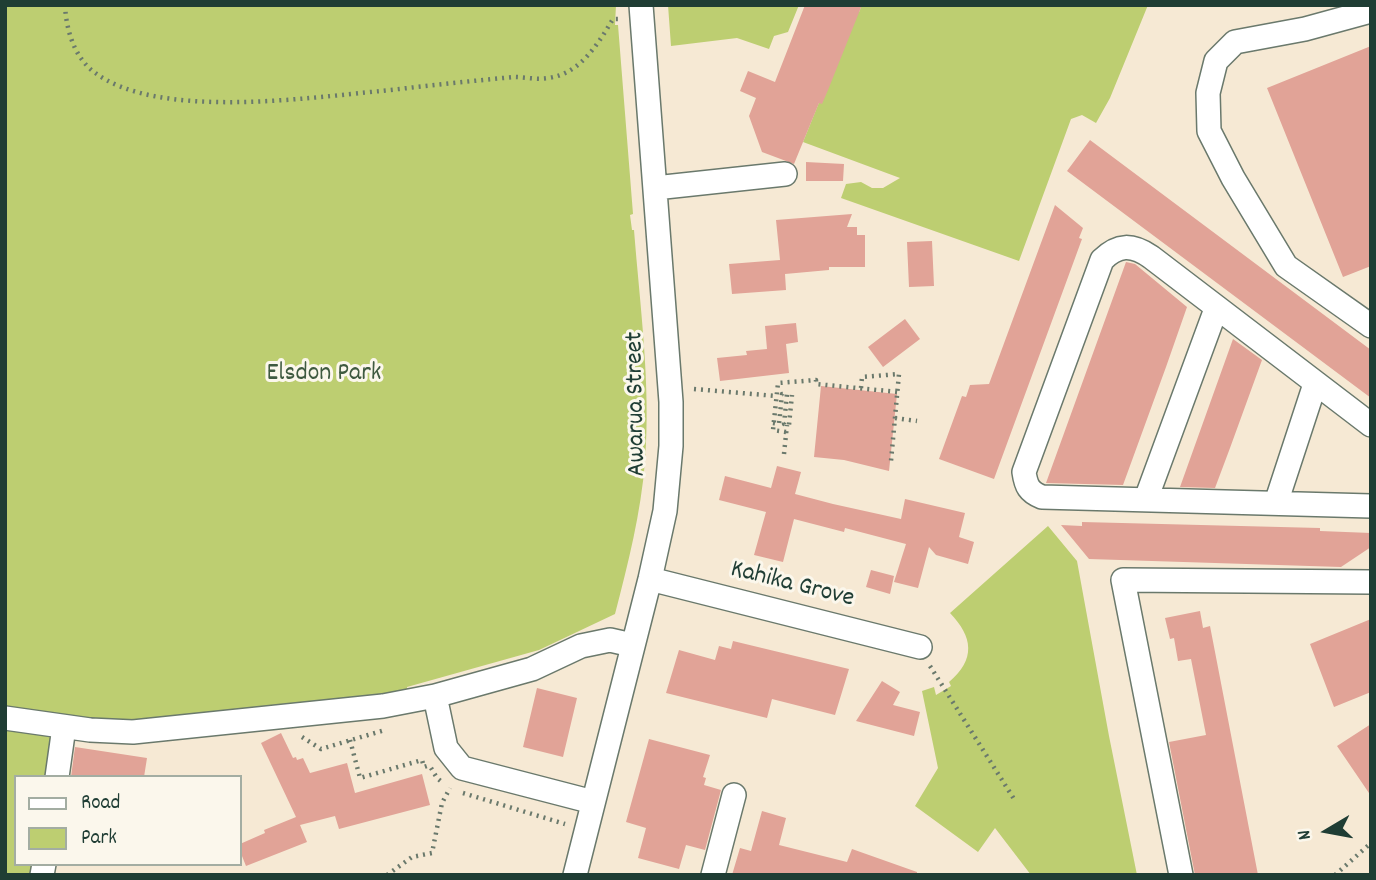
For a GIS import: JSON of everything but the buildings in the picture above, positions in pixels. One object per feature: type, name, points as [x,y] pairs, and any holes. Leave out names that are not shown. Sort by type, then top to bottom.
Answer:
[{"type":"street","name":"Awarua Street","points":[[575,875],[650,579],[667,493],[672,422],[640,5]]},
{"type":"street","points":[[1371,11],[1305,29],[1235,42],[1216,61],[1208,93],[1209,131],[1286,266],[1371,326]]},
{"type":"street","points":[[655,188],[785,174]]},
{"type":"street","points":[[1371,425],[1141,250],[1125,246],[1111,251],[1102,260],[1024,472],[1026,484],[1032,493],[1042,497],[1371,506]]},
{"type":"street","points":[[1146,499],[1216,309]]},
{"type":"street","points":[[1276,503],[1315,384]]},
{"type":"street","name":"Kahika Grove","points":[[650,579],[920,647]]},
{"type":"street","points":[[1181,875],[1124,580],[1371,582]]},
{"type":"street","points":[[5,718],[64,727],[133,732],[383,706],[435,696],[532,669],[581,646],[610,640],[632,645]]},
{"type":"street","points":[[435,696],[446,748],[462,768],[593,802]]},
{"type":"street","points":[[57,775],[64,727]]},
{"type":"street","points":[[713,875],[734,795]]},
{"type":"path","points":[[65,5],[74,46],[81,60],[93,71],[116,85],[145,94],[203,101],[301,99],[514,77],[547,79],[574,68],[597,44],[613,19],[620,19]]},
{"type":"path","points":[[861,388],[862,377],[899,374],[891,461]]},
{"type":"path","points":[[786,432],[773,430],[778,383],[816,380],[816,384],[898,392]]},
{"type":"path","points":[[694,389],[776,396]]},
{"type":"path","points":[[773,424],[779,424],[782,394],[787,394],[784,424],[787,425]]},
{"type":"path","points":[[784,454],[792,395]]},
{"type":"path","points":[[895,418],[917,421]]},
{"type":"path","points":[[920,647],[933,673],[1014,799]]},
{"type":"path","points":[[350,740],[359,778],[422,760],[424,767],[429,765]]},
{"type":"path","points":[[387,875],[412,857],[432,853],[442,803],[450,788]]},
{"type":"path","points":[[1335,875],[1371,843]]},
{"type":"green space","name":"Elsdon Park","points":[[5,5],[616,5],[615,25],[618,25],[633,214],[630,215],[634,230],[642,316],[647,404],[645,461],[640,500],[615,614],[539,650],[407,687],[408,693],[126,724],[5,711]]},
{"type":"green space","points":[[668,5],[799,5],[788,32],[774,36],[769,49],[737,38],[671,46]]},
{"type":"green space","points":[[862,5],[1148,5],[1110,98],[1096,123],[1082,115],[1071,119],[1019,261],[841,198],[846,184],[861,182],[872,188],[883,188],[900,178],[803,142],[856,11],[859,12]]},
{"type":"green space","points":[[1048,526],[1077,561],[1137,875],[1031,875],[995,828],[978,852],[915,806],[938,768],[922,691],[934,687],[936,695],[951,686],[949,682],[964,665],[967,656],[967,639],[950,613]]},
{"type":"green space","points":[[5,726],[53,732],[47,775],[14,775],[14,866],[35,866],[33,875],[5,875]]}]
